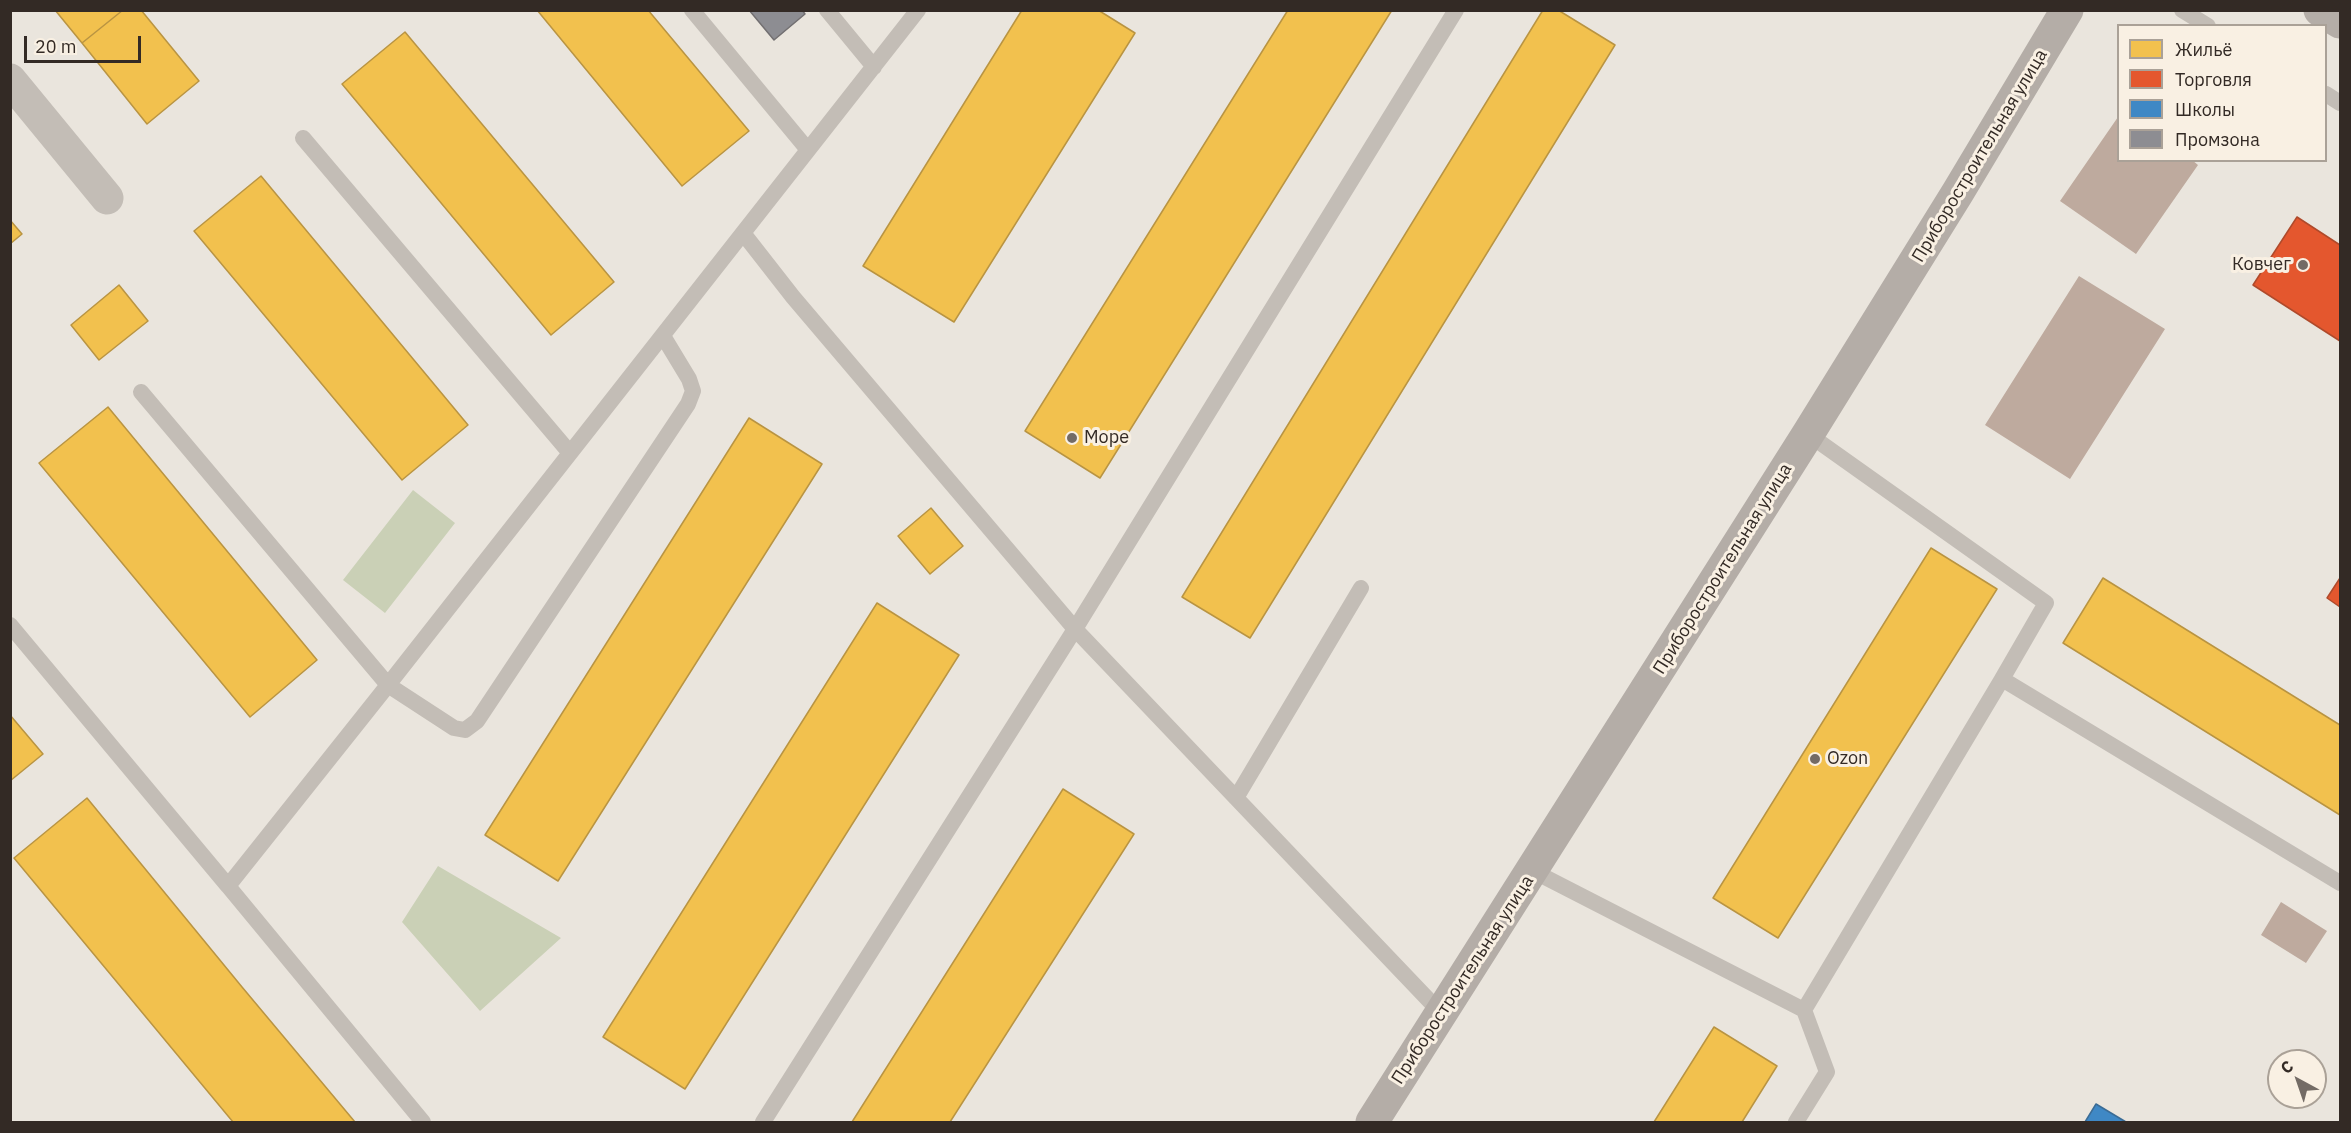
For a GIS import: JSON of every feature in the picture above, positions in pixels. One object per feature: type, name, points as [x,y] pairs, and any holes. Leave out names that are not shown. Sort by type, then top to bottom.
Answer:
[{"type":"main road","name":"Приборостроительная улица","points":[[1372,1122],[1533,872],[1808,434],[1958,192],[2067,10]]},
{"type":"main road","points":[[2320,10],[2340,22]]},
{"type":"street","points":[[10,80],[106,198]]},
{"type":"lane","points":[[692,10],[808,150]]},
{"type":"lane","points":[[828,10],[874,67]]},
{"type":"lane","points":[[228,886],[918,10]]},
{"type":"lane","points":[[763,1122],[1075,629],[1456,10]]},
{"type":"lane","points":[[2182,10],[2205,24]]},
{"type":"lane","points":[[2327,95],[2340,103]]},
{"type":"lane","points":[[303,138],[570,453]]},
{"type":"lane","points":[[743,233],[793,297],[1075,629],[1442,1014]]},
{"type":"lane","points":[[141,392],[388,685],[454,728],[465,730],[477,721],[688,404],[693,391],[689,379],[663,336]]},
{"type":"lane","points":[[1804,1010],[2046,603],[1808,434]]},
{"type":"lane","points":[[1236,798],[1361,588]]},
{"type":"lane","points":[[10,625],[423,1122]]},
{"type":"lane","points":[[2002,679],[2340,883]]},
{"type":"lane","points":[[1533,872],[1804,1010],[1827,1072],[1796,1122]]},
{"type":"green space","points":[[413,490],[455,523],[385,613],[343,580]]},
{"type":"green space","points":[[438,866],[561,938],[480,1011],[402,922]]},
{"type":"building: Жильё","points":[[55,10],[123,10],[82,43]]},
{"type":"building: Жильё","points":[[123,10],[141,10],[199,81],[147,124],[82,43]]},
{"type":"building: Жильё","points":[[537,10],[648,10],[749,131],[682,186]]},
{"type":"building: Жильё","points":[[1022,10],[1098,10],[1135,33],[954,322],[863,266]]},
{"type":"building: Жильё","points":[[1288,10],[1392,10],[1100,478],[1025,431]]},
{"type":"building: Жильё","points":[[1543,10],[1558,10],[1615,45],[1250,638],[1182,597]]},
{"type":"building: Жильё","points":[[405,32],[614,282],[551,335],[342,84]]},
{"type":"building: Жильё","points":[[261,176],[468,425],[402,480],[194,231]]},
{"type":"building: Жильё","points":[[10,220],[22,234],[10,244]]},
{"type":"building: Жильё","points":[[119,285],[148,321],[99,360],[71,325]]},
{"type":"building: Жильё","points":[[108,407],[317,660],[250,717],[39,463]]},
{"type":"building: Жильё","points":[[749,418],[822,464],[558,881],[485,835]]},
{"type":"building: Жильё","points":[[931,508],[963,546],[930,574],[898,536]]},
{"type":"building: Жильё","points":[[1931,548],[1997,589],[1778,938],[1713,898]]},
{"type":"building: Жильё","points":[[2103,578],[2340,725],[2340,815],[2063,643]]},
{"type":"building: Жильё","points":[[877,603],[959,655],[685,1089],[603,1037]]},
{"type":"building: Жильё","points":[[10,715],[43,754],[10,781]]},
{"type":"building: Жильё","points":[[1063,789],[1134,834],[950,1122],[852,1122]]},
{"type":"building: Жильё","points":[[87,798],[355,1122],[233,1122],[14,858]]},
{"type":"building: Жильё","points":[[1714,1027],[1777,1066],[1742,1122],[1654,1122]]},
{"type":"building: Торговля","name":"Ковчег","points":[[2297,217],[2340,245],[2340,341],[2253,285]]},
{"type":"building: Торговля","points":[[2340,578],[2340,607],[2327,598]]},
{"type":"building: Школы","points":[[2096,1104],[2126,1122],[2085,1122]]},
{"type":"building: Промзона","points":[[749,10],[802,10],[805,14],[774,40]]},
{"type":"building: Прочее","points":[[2117,118],[2117,162],[2194,162],[2198,165],[2136,254],[2060,201]]},
{"type":"building: Прочее","points":[[2079,276],[2165,329],[2070,479],[1985,425]]},
{"type":"building: Прочее","points":[[2281,902],[2327,931],[2306,963],[2261,935]]},
{"type":"place","name":"Ковчег","points":[[2303,265]]},
{"type":"place","name":"Море","points":[[1072,438]]},
{"type":"place","name":"Ozon","points":[[1815,759]]}]
